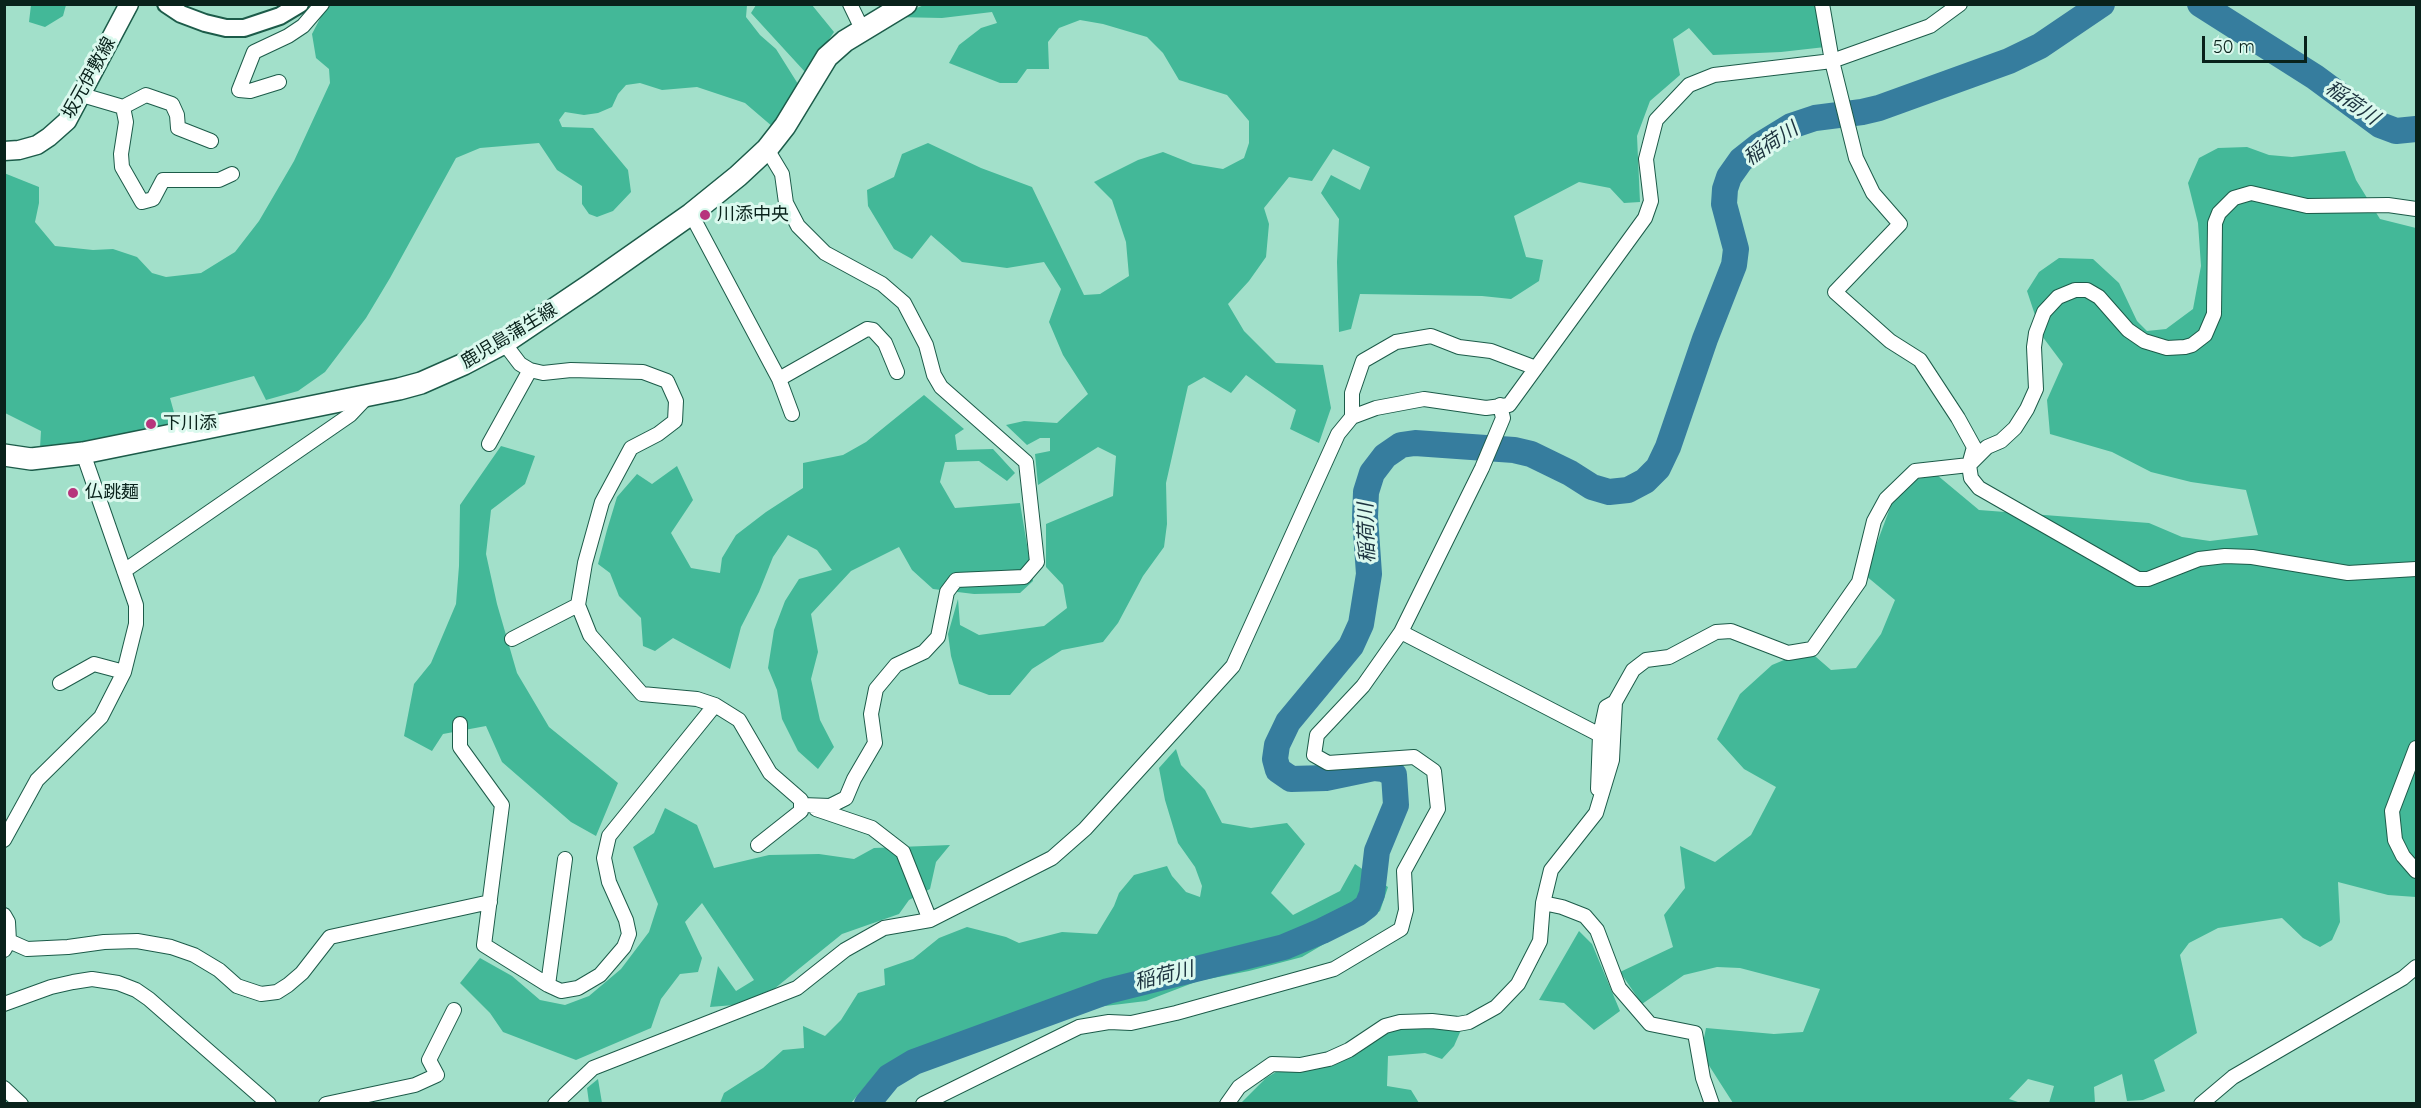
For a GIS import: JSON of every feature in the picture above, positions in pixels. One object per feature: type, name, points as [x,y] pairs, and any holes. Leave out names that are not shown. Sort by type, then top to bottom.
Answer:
[{"type":"main road","name":"坂元伊敷線","points":[[4,150],[28,148],[49,137],[67,121],[129,4]]},
{"type":"main road","name":"鹿児島蒲生線","points":[[4,455],[31,459],[83,453],[368,396],[421,383],[504,343],[691,214],[738,176],[767,149],[785,126],[828,57],[845,41],[906,4]]},
{"type":"street","points":[[166,4],[205,23],[226,28],[244,28],[273,20],[300,4]]},
{"type":"street","points":[[279,82],[250,91],[238,90],[255,52],[303,26],[322,4]]},
{"type":"street","points":[[850,4],[863,31]]},
{"type":"street","points":[[1822,4],[1840,98],[1856,158],[1873,193],[1900,224],[1835,292],[1890,341],[1920,360],[1974,447],[1969,465],[1971,478],[1979,488],[2138,579],[2148,579],[2199,559],[2225,555],[2348,573],[2416,569]]},
{"type":"street","points":[[923,1104],[1079,1027],[1109,1022],[1131,1023],[1176,1013],[1334,969],[1401,929],[1406,910],[1404,871],[1438,809],[1434,771],[1414,757],[1328,763],[1314,755],[1317,735],[1363,686],[1401,632],[1482,468],[1501,412],[1509,405],[1646,218],[1651,201],[1646,159],[1656,120],[1689,85],[1714,75],[1832,61],[1930,26],[1960,4]]},
{"type":"street","points":[[82,95],[123,107],[146,95],[172,104],[177,115],[178,128],[211,141]]},
{"type":"street","points":[[123,107],[126,122],[121,154],[122,167],[142,202],[153,200],[163,180],[219,180],[232,174]]},
{"type":"street","points":[[767,149],[782,174],[786,203],[798,226],[825,253],[882,284],[904,303],[926,345],[934,375],[941,387],[1026,462],[1036,562],[1024,577],[956,580],[947,591],[938,637],[924,652],[896,665],[876,689],[871,714],[875,743],[846,798],[830,806],[802,805]]},
{"type":"street","points":[[1227,1104],[1239,1087],[1272,1064],[1300,1065],[1329,1059],[1349,1050],[1385,1026],[1400,1022],[1432,1021],[1458,1024],[1482,1016],[1497,1007],[1518,984],[1540,941],[1543,903],[1551,870],[1596,813],[1612,760],[1615,702],[1633,670],[1646,660],[1669,657],[1716,632],[1731,631],[1788,653],[1812,649],[1858,582],[1874,521],[1886,499],[1915,471],[1969,465],[1987,447],[2001,441],[2015,428],[2027,410],[2036,389],[2034,347],[2036,333],[2044,312],[2058,297],[2075,290],[2087,290],[2099,297],[2128,330],[2144,341],[2167,348],[2185,347],[2192,345],[2205,335],[2214,314],[2215,223],[2219,213],[2234,198],[2251,193],[2307,206],[2388,204],[2416,209]]},
{"type":"street","points":[[691,214],[779,379],[792,414]]},
{"type":"street","points":[[779,379],[867,329],[873,330],[885,343],[897,372]]},
{"type":"street","points":[[1352,417],[1352,393],[1364,361],[1396,342],[1431,336],[1459,347],[1491,351],[1536,368]]},
{"type":"street","points":[[504,343],[520,364],[530,370],[543,373],[571,370],[643,372],[667,381],[676,401],[675,421],[658,434],[631,448],[602,502],[585,563],[578,605],[590,635],[642,694],[697,699],[715,705],[739,720],[770,773],[797,796],[802,805],[801,811],[758,845]]},
{"type":"street","points":[[489,444],[530,370]]},
{"type":"street","points":[[124,572],[350,415],[368,396]]},
{"type":"street","points":[[555,1104],[593,1068],[797,988],[844,950],[884,928],[930,920],[1052,858],[1085,829],[1233,666],[1338,434],[1352,417],[1376,408],[1424,399],[1501,412]]},
{"type":"street","points":[[4,840],[37,780],[101,717],[124,672],[136,624],[136,605],[83,453]]},
{"type":"street","points":[[512,639],[578,605]]},
{"type":"street","points":[[1401,632],[1600,735]]},
{"type":"street","points":[[60,683],[94,664],[124,672]]},
{"type":"street","points":[[1596,813],[1600,735],[1606,707],[1615,702]]},
{"type":"street","points":[[460,724],[460,747],[502,805],[484,945],[561,991],[578,988],[600,975],[624,947],[629,934],[626,920],[609,882],[604,858],[609,836],[715,705]]},
{"type":"street","points":[[2416,748],[2392,812],[2394,840],[2403,856],[2416,871]]},
{"type":"street","points":[[802,805],[872,828],[903,852],[930,920]]},
{"type":"street","points":[[548,985],[565,859]]},
{"type":"street","points":[[4,915],[8,922],[7,946],[35,949],[138,941],[171,947],[194,955],[219,970],[237,986],[261,994],[277,992],[288,986],[302,973],[330,937],[490,902]]},
{"type":"street","points":[[1543,903],[1585,916],[1597,930],[1619,988],[1650,1024],[1695,1033],[1703,1078],[1712,1104]]},
{"type":"street","points":[[2201,1104],[2233,1077],[2403,978],[2416,967]]},
{"type":"street","points":[[4,1004],[51,987],[73,982],[92,980],[118,983],[136,990],[165,1012],[269,1104]]},
{"type":"street","points":[[326,1104],[415,1085],[437,1075],[429,1060],[454,1010]]},
{"type":"street","points":[[4,1088],[21,1104]]},
{"type":"green space","points":[[31,4],[66,5],[63,16],[45,27],[29,22]]},
{"type":"green space","points":[[1826,4],[1834,46],[1781,52],[1713,55],[1689,28],[1673,39],[1680,75],[1650,101],[1637,136],[1640,202],[1624,203],[1610,188],[1579,182],[1514,216],[1526,257],[1543,260],[1539,281],[1511,299],[1482,296],[1360,294],[1351,329],[1339,332],[1337,262],[1339,219],[1321,193],[1331,175],[1360,190],[1370,167],[1333,149],[1312,181],[1289,177],[1264,208],[1269,224],[1266,257],[1249,281],[1228,304],[1244,331],[1276,363],[1323,365],[1331,408],[1319,443],[1290,429],[1296,410],[1246,375],[1231,393],[1204,377],[1188,386],[1166,483],[1167,524],[1164,547],[1143,576],[1118,623],[1103,642],[1062,650],[1032,669],[1010,695],[989,695],[959,684],[948,634],[958,599],[960,625],[979,635],[1044,626],[1067,608],[1063,585],[1046,567],[1046,524],[1113,496],[1116,456],[1098,447],[1038,485],[1035,454],[1050,451],[1050,438],[1040,438],[1027,445],[1006,425],[1024,421],[1057,423],[1088,394],[1063,355],[1049,322],[1061,289],[1044,262],[1007,268],[962,262],[931,235],[912,259],[894,249],[868,206],[867,190],[894,177],[902,154],[928,143],[981,168],[1032,187],[1084,295],[1100,294],[1129,276],[1126,242],[1112,200],[1094,182],[1138,160],[1163,152],[1193,164],[1223,169],[1244,158],[1249,143],[1249,121],[1227,95],[1179,80],[1163,53],[1147,37],[1103,24],[1080,20],[1059,28],[1048,42],[1049,69],[1027,69],[1017,83],[1000,83],[949,63],[959,45],[981,28],[997,23],[992,12],[942,18],[895,17],[924,5]]},
{"type":"green space","points":[[327,5],[747,5],[746,17],[760,35],[776,49],[798,84],[773,127],[745,103],[697,87],[662,90],[640,83],[626,85],[618,94],[612,107],[598,113],[584,115],[565,112],[559,120],[562,127],[593,128],[628,170],[631,192],[613,211],[597,217],[589,214],[582,204],[582,186],[557,170],[539,143],[480,148],[456,158],[366,318],[325,372],[298,391],[266,400],[254,376],[170,398],[177,423],[82,443],[40,448],[41,431],[5,413],[4,173],[39,187],[39,203],[35,222],[55,246],[93,250],[113,249],[137,257],[152,273],[166,277],[201,273],[235,252],[259,221],[294,161],[330,83],[329,69],[316,58],[312,34]]},
{"type":"green space","points":[[756,5],[812,5],[834,32],[806,73],[751,13]]},
{"type":"green space","points":[[2247,147],[2269,155],[2292,157],[2345,151],[2356,180],[2380,219],[2416,228],[2416,897],[2388,895],[2338,882],[2340,922],[2332,940],[2320,947],[2303,938],[2282,918],[2218,928],[2189,943],[2180,955],[2197,1033],[2154,1060],[2165,1091],[2143,1100],[2127,1101],[2122,1074],[2094,1087],[2095,1103],[2049,1103],[2054,1086],[2028,1079],[2009,1099],[2021,1103],[1733,1103],[1701,1053],[1706,1028],[1774,1034],[1803,1032],[1820,989],[1740,968],[1717,967],[1684,975],[1642,1004],[1620,972],[1673,947],[1664,915],[1685,888],[1680,846],[1715,862],[1751,835],[1776,787],[1744,769],[1717,739],[1740,694],[1772,665],[1808,650],[1831,670],[1856,668],[1881,634],[1895,600],[1865,575],[1893,500],[1917,479],[1937,475],[1979,510],[2149,523],[2182,537],[2210,541],[2258,535],[2246,490],[2191,482],[2151,472],[2112,452],[2050,434],[2047,400],[2063,364],[2042,336],[2027,291],[2039,272],[2059,258],[2093,259],[2119,283],[2137,321],[2147,331],[2166,329],[2193,309],[2201,266],[2198,223],[2188,183],[2199,158],[2218,148]]},
{"type":"green space","points":[[924,395],[964,429],[955,435],[957,450],[993,449],[1015,473],[1007,481],[979,461],[945,462],[940,482],[955,508],[1020,503],[1033,581],[1020,593],[974,594],[933,589],[912,570],[899,547],[851,571],[811,614],[818,652],[811,679],[820,720],[834,747],[818,769],[798,751],[782,719],[777,690],[768,668],[774,630],[785,601],[799,579],[832,570],[817,550],[788,535],[773,557],[759,592],[741,627],[730,669],[673,638],[655,651],[643,646],[641,618],[619,596],[610,573],[598,564],[607,530],[617,497],[637,474],[652,484],[677,466],[693,500],[671,533],[691,568],[720,573],[722,558],[736,535],[803,488],[803,463],[843,455],[866,442]]},
{"type":"green space","points":[[501,446],[535,456],[525,484],[491,510],[486,554],[497,604],[517,673],[549,727],[618,783],[596,836],[571,822],[502,762],[486,726],[443,734],[432,751],[404,736],[414,684],[431,663],[456,604],[460,505]]},
{"type":"green space","points":[[1176,749],[1181,765],[1205,790],[1222,823],[1251,828],[1287,823],[1305,844],[1271,893],[1293,915],[1340,891],[1355,864],[1388,887],[1380,911],[1302,957],[1198,981],[1146,1001],[1097,1007],[957,1037],[873,1077],[851,1103],[720,1103],[724,1093],[763,1068],[783,1050],[804,1048],[803,1026],[825,1036],[841,1020],[858,993],[885,985],[884,969],[913,959],[939,938],[967,927],[1006,937],[1019,943],[1062,932],[1097,934],[1119,893],[1134,875],[1167,866],[1172,876],[1186,892],[1200,897],[1202,886],[1195,867],[1178,843],[1165,800],[1159,768]]},
{"type":"green space","points":[[665,808],[697,825],[714,868],[769,855],[819,854],[854,859],[874,848],[950,845],[936,862],[930,889],[909,900],[899,914],[842,934],[774,989],[734,1005],[710,1007],[718,966],[736,991],[754,980],[702,903],[685,922],[702,958],[698,972],[680,974],[661,999],[651,1028],[576,1060],[503,1032],[490,1013],[460,983],[480,958],[512,976],[540,1000],[565,1005],[589,996],[621,969],[649,932],[658,904],[633,847],[654,833]]},
{"type":"green space","points":[[1579,931],[1592,944],[1620,1011],[1594,1030],[1564,1003],[1539,1000]]},
{"type":"green space","points":[[1401,1025],[1461,1030],[1454,1046],[1442,1059],[1425,1053],[1388,1056],[1387,1086],[1411,1090],[1419,1103],[1240,1104],[1266,1078],[1281,1069],[1332,1066],[1359,1053],[1369,1042]]},
{"type":"green space","points":[[598,1079],[602,1103],[589,1103],[587,1088]]},
{"type":"waterway","name":"稲荷川","points":[[867,1104],[889,1077],[914,1062],[1108,991],[1284,947],[1322,931],[1367,906],[1372,894],[1377,851],[1396,805],[1394,775],[1384,769],[1374,768],[1326,778],[1291,779],[1278,770],[1275,759],[1277,745],[1288,722],[1351,646],[1361,624],[1369,574],[1365,517],[1366,492],[1372,473],[1385,456],[1401,445],[1415,443],[1514,450],[1531,454],[1570,473],[1592,487],[1609,492],[1628,490],[1645,481],[1658,468],[1668,447],[1705,339],[1734,265],[1736,249],[1724,204],[1729,177],[1741,160],[1791,126],[1815,118],[1879,108],[2009,61],[2040,46],[2102,4]]},
{"type":"waterway","name":"稲荷川","points":[[2200,4],[2315,77],[2380,125],[2396,131],[2416,129]]},
{"type":"place","name":"川添中央","points":[[705,215]]},
{"type":"place","name":"下川添","points":[[151,424]]},
{"type":"place","name":"仏跳麺","points":[[73,493]]}]
